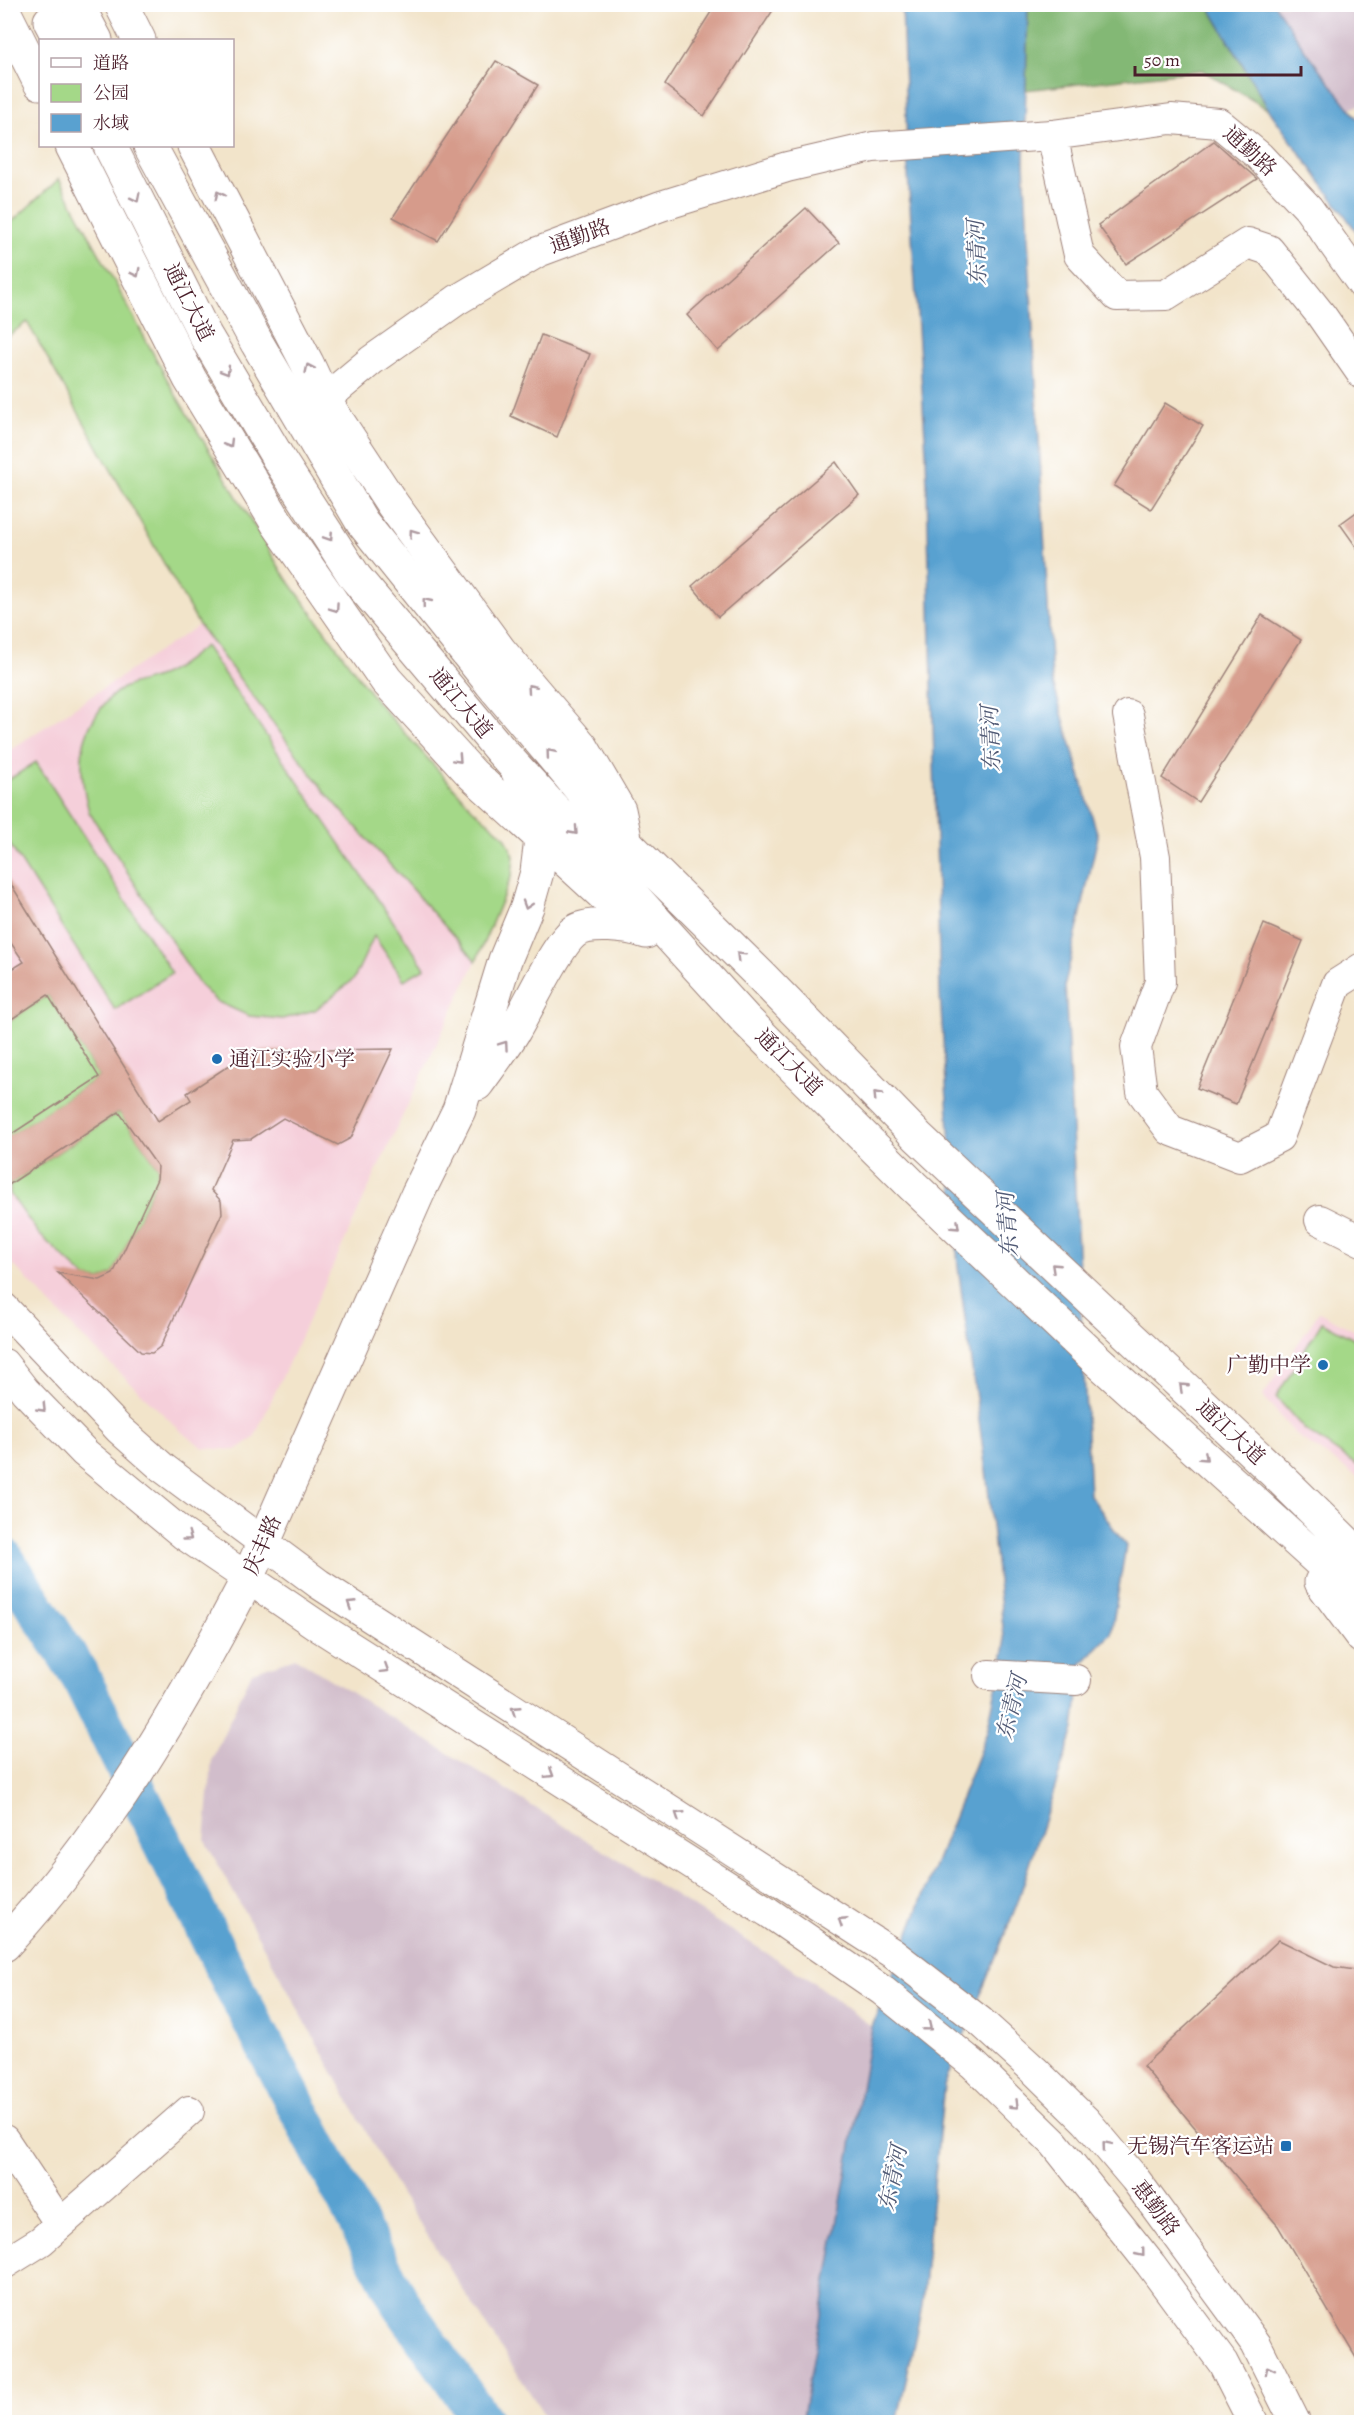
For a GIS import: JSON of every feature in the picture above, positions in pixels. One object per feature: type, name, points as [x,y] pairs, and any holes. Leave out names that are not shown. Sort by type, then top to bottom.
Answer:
[{"type":"main road","points":[[121,4],[138,39]]},
{"type":"main road","points":[[4,11],[39,81]]},
{"type":"main road","points":[[63,24],[94,39]]},
{"type":"main road","points":[[73,147],[190,379],[277,523],[386,680],[472,774],[644,931]]},
{"type":"main road","name":"通江大道","points":[[111,147],[205,335],[280,461],[349,567],[517,768],[746,1020],[913,1186],[1098,1361],[1362,1600]]},
{"type":"main road","name":"通江大道","points":[[151,147],[257,343],[362,522],[491,683],[626,843],[762,977],[918,1137],[1274,1472],[1362,1558]]},
{"type":"main road","points":[[195,147],[324,400],[393,505],[500,651],[582,747],[619,810],[626,843]]},
{"type":"main road","points":[[459,1110],[505,960],[527,907],[537,872],[541,839],[532,805],[517,768]]},
{"type":"main road","points":[[459,1110],[513,1033],[560,950],[575,931],[598,926],[623,927],[644,931],[678,945]]},
{"type":"main road","name":"庆丰路","points":[[4,1945],[95,1835],[131,1784],[248,1578],[418,1193],[459,1110]]},
{"type":"main road","points":[[1274,1472],[1362,1524]]},
{"type":"main road","points":[[1286,1531],[1362,1637]]},
{"type":"street","name":"通勤路","points":[[324,400],[372,360],[457,300],[538,252],[661,206],[787,167],[873,147],[1052,135],[1171,119],[1219,123],[1259,156],[1308,208],[1362,284]]},
{"type":"street","points":[[1052,135],[1079,255],[1117,296],[1166,295],[1248,243],[1269,250],[1321,315],[1362,374]]},
{"type":"street","points":[[1128,715],[1155,857],[1160,982],[1136,1047],[1142,1092],[1170,1130],[1240,1157],[1279,1137],[1337,984],[1362,968]]},
{"type":"street","points":[[1320,1220],[1362,1241]]},
{"type":"street","name":"惠勤路","points":[[4,1308],[119,1430],[164,1468],[319,1584],[892,1953],[981,2022],[1086,2121],[1135,2180],[1256,2343],[1295,2422]]},
{"type":"street","name":"惠勤路","points":[[4,1364],[25,1391],[85,1453],[183,1534],[321,1628],[768,1912],[883,1991],[973,2064],[1054,2143],[1151,2265],[1222,2363],[1253,2422]]},
{"type":"street","points":[[989,1675],[1076,1680]]},
{"type":"street","points":[[4,2264],[41,2241],[189,2111]]},
{"type":"street","points":[[4,2140],[60,2224]]},
{"type":"shaded area","points":[[1275,5],[1361,5],[1361,104],[1351,109],[1307,53]]},
{"type":"shaded area","name":"通江实验小学","points":[[199,625],[326,793],[476,961],[254,1438],[236,1450],[204,1448],[184,1434],[81,1336],[5,1256],[4,754]]},
{"type":"shaded area","name":"广勤中学","points":[[1319,1312],[1361,1334],[1361,1479],[1296,1435],[1263,1396]]},
{"type":"shaded area","points":[[296,1658],[813,1982],[872,2027],[802,2422],[549,2422],[400,2193],[205,1841],[212,1759],[252,1672]]},
{"type":"green space","points":[[1028,5],[1208,5],[1269,110],[1202,70],[1026,90]]},
{"type":"green space","points":[[59,179],[174,392],[282,572],[377,702],[472,808],[505,837],[514,856],[512,875],[476,961],[326,793],[199,625],[27,322],[5,338],[5,228]]},
{"type":"green space","points":[[205,646],[425,968],[404,980],[374,936],[354,979],[315,1010],[282,1019],[249,1016],[216,1001],[199,984],[89,812],[82,762],[83,749],[90,726],[112,696],[128,686],[167,673]]},
{"type":"green space","points":[[36,762],[172,973],[115,1010],[5,837],[5,782]]},
{"type":"green space","points":[[48,995],[99,1077],[5,1139],[5,1024]]},
{"type":"green space","points":[[119,1112],[158,1167],[157,1179],[113,1274],[100,1280],[86,1278],[39,1234],[10,1194],[10,1184]]},
{"type":"green space","name":"广勤中学","points":[[1322,1322],[1361,1343],[1361,1468],[1305,1430],[1276,1397]]},
{"type":"water","name":"东青河","points":[[902,5],[1028,5],[1024,163],[1052,680],[1098,836],[1065,984],[1090,1495],[1126,1546],[1111,1634],[1082,1663],[1074,1729],[1017,1904],[944,2085],[922,2306],[897,2422],[802,2422],[872,2027],[987,1732],[1005,1646],[987,1479],[958,1267],[940,994],[926,452],[908,175]]},
{"type":"water","points":[[1208,5],[1275,5],[1307,53],[1361,123],[1361,238],[1269,110]]},
{"type":"building","points":[[716,4],[777,4],[704,116],[665,85]]},
{"type":"building","points":[[496,61],[538,85],[438,241],[393,217]]},
{"type":"building","points":[[1214,141],[1257,179],[1126,264],[1098,225]]},
{"type":"building","points":[[806,208],[839,243],[718,351],[687,315]]},
{"type":"building","points":[[541,335],[590,354],[557,437],[511,416]]},
{"type":"building","points":[[1165,403],[1203,426],[1151,509],[1114,486]]},
{"type":"building","points":[[836,462],[859,495],[718,617],[692,586]]},
{"type":"building","points":[[1362,508],[1362,555],[1340,524]]},
{"type":"building","points":[[1262,615],[1301,640],[1198,802],[1162,778]]},
{"type":"building","points":[[4,873],[158,1121],[191,1100],[187,1093],[251,1051],[393,1049],[351,1138],[338,1145],[283,1118],[251,1139],[233,1140],[211,1190],[221,1201],[222,1213],[161,1346],[152,1353],[141,1352],[58,1273],[100,1280],[113,1274],[157,1179],[158,1167],[119,1112],[4,1188],[4,1139],[99,1077],[48,995],[4,1024],[4,974],[24,962],[4,933]]},
{"type":"building","points":[[1264,924],[1303,941],[1236,1104],[1197,1088]]},
{"type":"building","name":"无锡汽车客运站","points":[[1279,1940],[1334,1967],[1362,1971],[1362,2368],[1278,2226],[1143,2066]]},
{"type":"waterway","points":[[4,1558],[79,1674],[235,1989],[401,2304],[483,2422]]},
{"type":"place","name":"通江实验小学","points":[[217,1059]]},
{"type":"place","name":"广勤中学","points":[[1323,1365]]},
{"type":"place","name":"无锡汽车客运站","points":[[1286,2146]]}]
